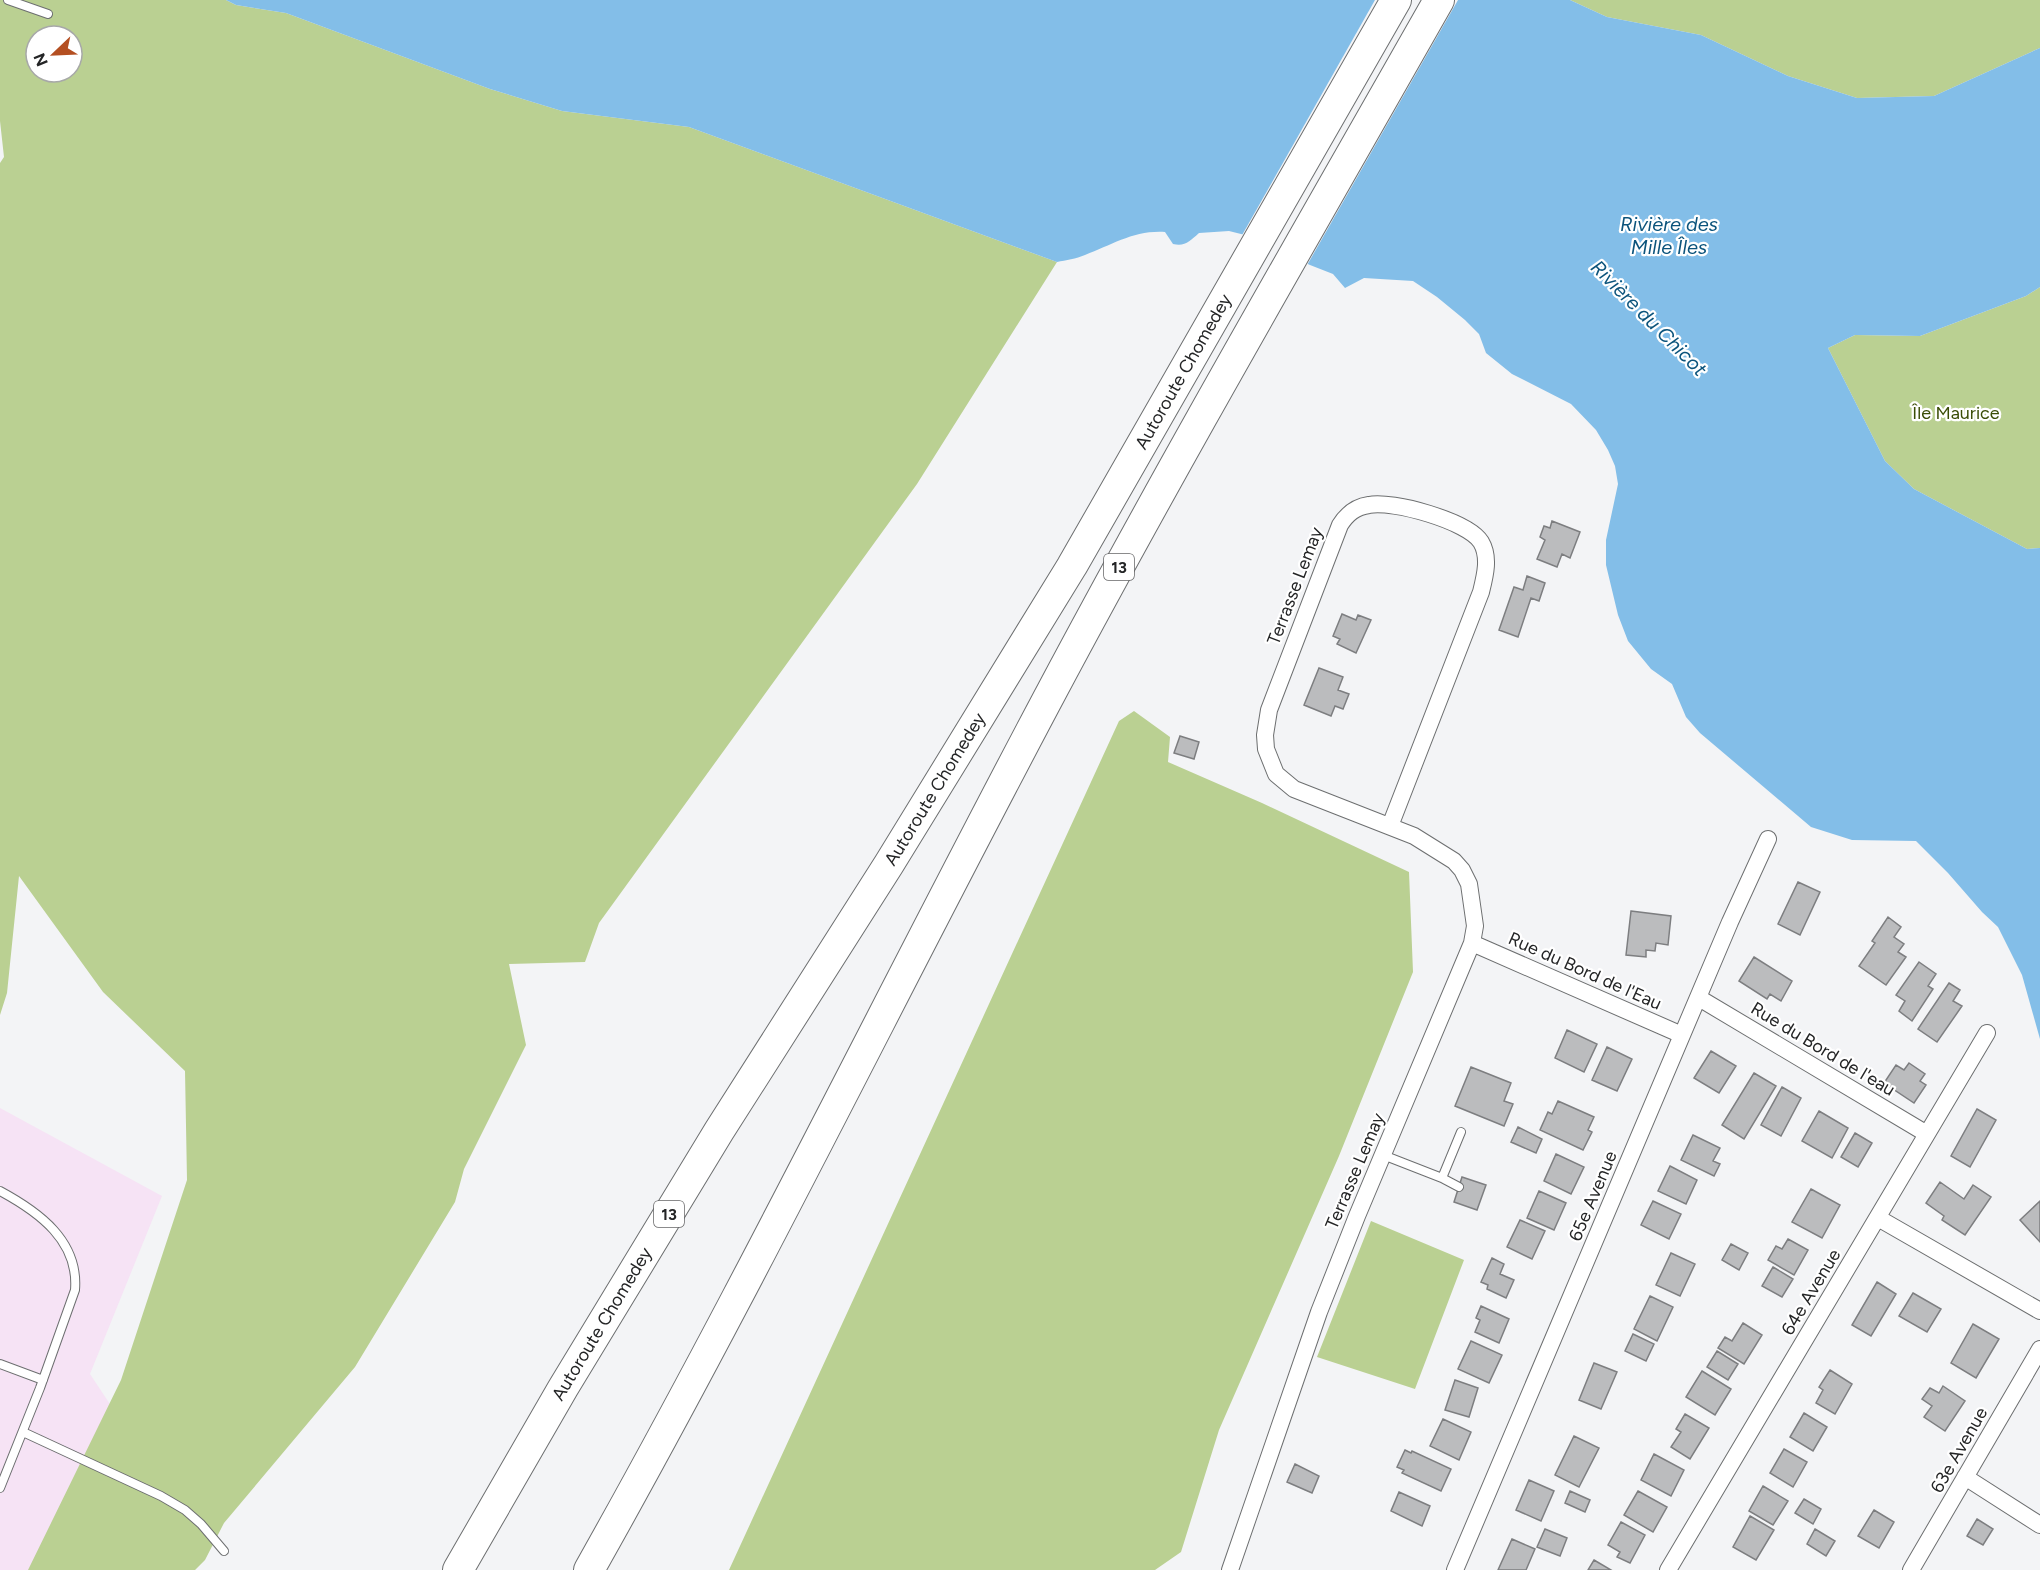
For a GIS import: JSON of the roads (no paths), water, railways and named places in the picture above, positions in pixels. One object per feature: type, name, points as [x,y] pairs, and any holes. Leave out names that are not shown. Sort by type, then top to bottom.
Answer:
[{"type":"highway","name":"Autoroute Chomedey","points":[[458,1570],[563,1388],[719,1131],[889,864],[1072,566],[1396,0]]},
{"type":"highway","name":"13","points":[[588,1570],[654,1454],[771,1235],[1054,687],[1124,557],[1439,0]]},
{"type":"street","name":"Terrasse Lemay","points":[[1230,1570],[1319,1312],[1472,943],[1475,926],[1469,884],[1454,861],[1432,846],[1390,826],[1307,794],[1283,782],[1270,763],[1265,735],[1269,710],[1340,525],[1347,515],[1370,504],[1408,509],[1445,520],[1468,530],[1481,542],[1486,560],[1486,575],[1481,591],[1390,826]]},
{"type":"street","name":"65e Avenue","points":[[1455,1570],[1682,1035],[1768,839]]},
{"type":"street","name":"Rue du Bord de l'Eau","points":[[1472,943],[1682,1035]]},
{"type":"street","name":"Rue du Bord de l'eau","points":[[1699,998],[1927,1134]]},
{"type":"street","name":"64e Avenue","points":[[1668,1570],[1987,1033]]},
{"type":"street","points":[[1878,1218],[2040,1311]]},
{"type":"street","name":"63e Avenue","points":[[1911,1570],[2040,1349]]},
{"type":"street","points":[[1965,1477],[2040,1525]]},
{"type":"lane","points":[[9,0],[31,4],[48,14]]},
{"type":"lane","points":[[1442,1178],[1461,1132]]},
{"type":"lane","points":[[1383,1155],[1459,1187]]},
{"type":"lane","points":[[0,1191],[23,1203],[47,1223],[64,1244],[74,1263],[76,1274],[75,1290],[43,1380],[0,1488]]},
{"type":"lane","points":[[0,1364],[43,1380]]},
{"type":"lane","points":[[23,1432],[161,1496],[185,1510],[201,1524],[224,1551]]},
{"type":"water","name":"Rivière des Mille Îles","points":[[226,0],[1570,0],[1607,17],[1701,35],[1788,76],[1857,98],[1934,96],[2040,48],[2040,287],[2026,296],[1920,336],[1855,335],[1828,348],[1885,461],[1914,489],[2027,549],[2040,548],[2040,1039],[2022,975],[1998,927],[1916,841],[1852,840],[1811,827],[1700,733],[1686,717],[1672,684],[1651,669],[1628,641],[1618,615],[1606,565],[1606,540],[1618,484],[1615,466],[1596,430],[1571,404],[1512,374],[1486,353],[1479,334],[1465,320],[1413,281],[1364,278],[1345,288],[1333,274],[1245,235],[1229,231],[1199,233],[1181,245],[1173,244],[1165,232],[1143,233],[1082,256],[1057,262],[689,127],[562,111],[490,89],[286,13],[236,5]]},
{"type":"water label","name":"Rivière du Chicot","points":[[1649,318]]},
{"type":"park label","name":"Île Maurice","points":[[1956,413]]}]
